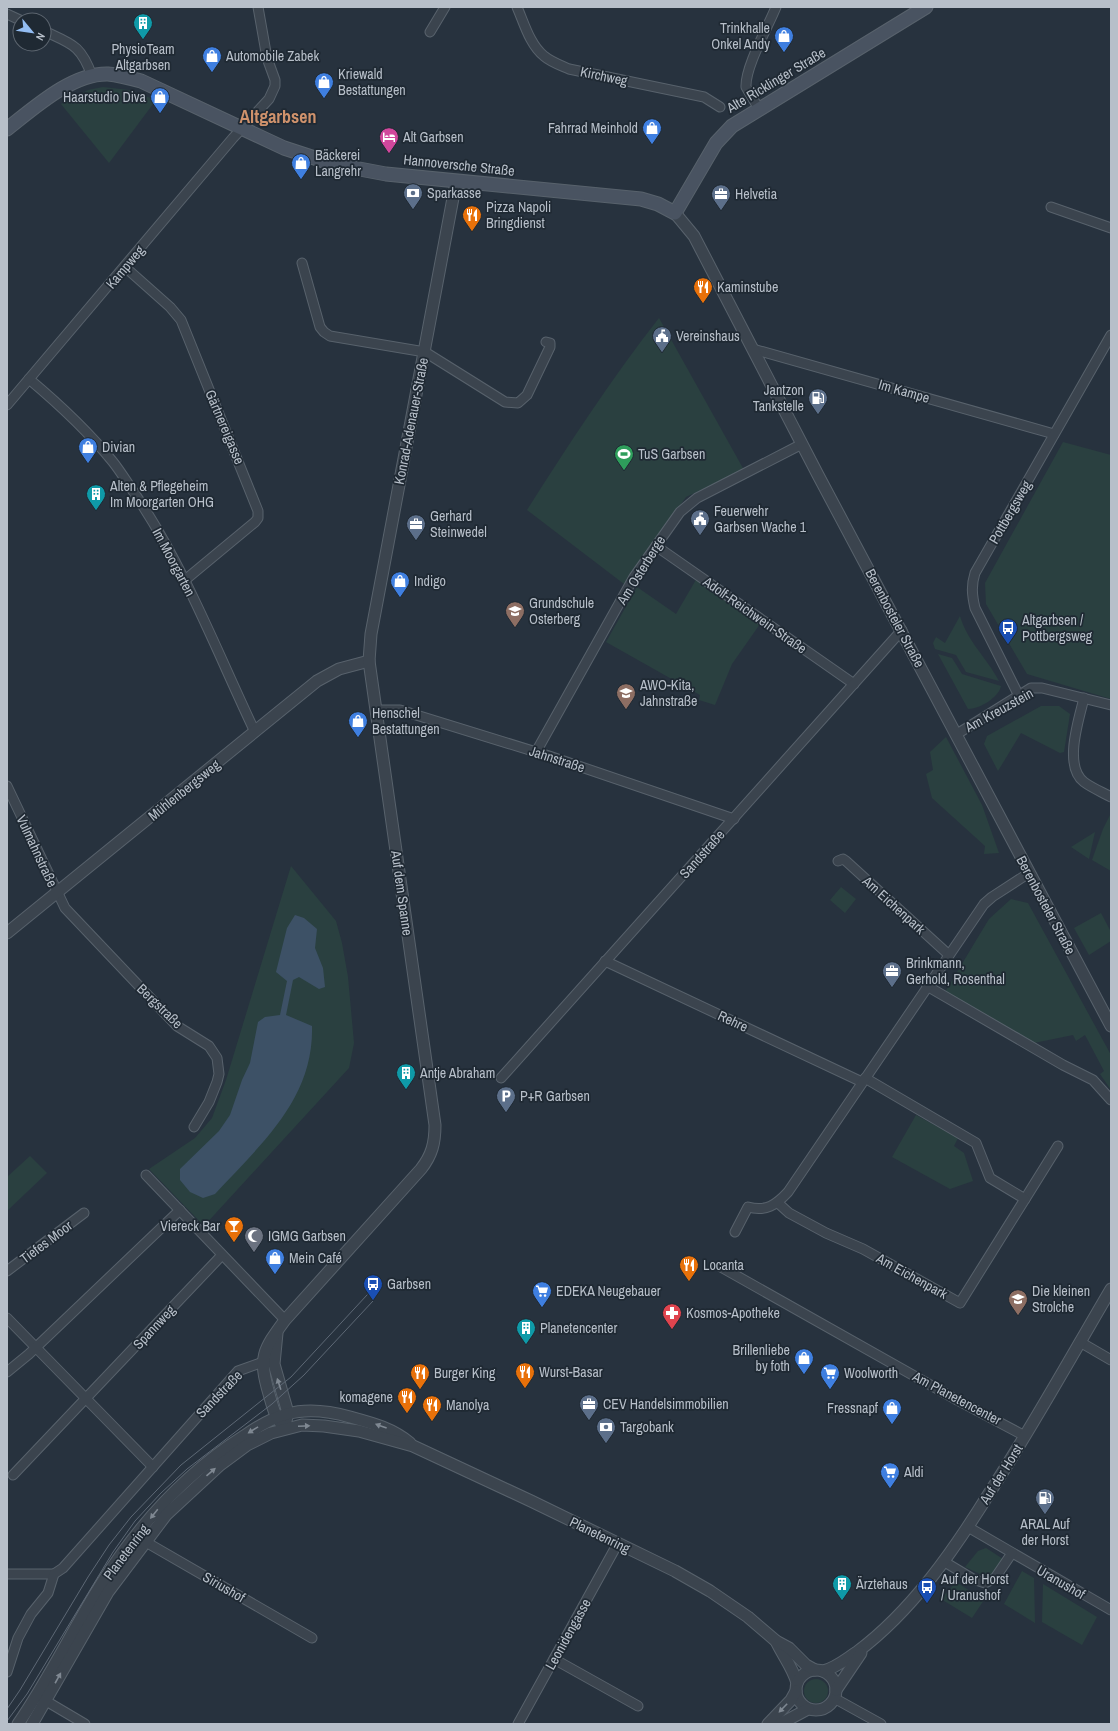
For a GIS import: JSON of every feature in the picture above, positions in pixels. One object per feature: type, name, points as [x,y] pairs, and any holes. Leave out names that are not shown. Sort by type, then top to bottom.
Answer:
[{"type":"main road","name":"Alte Ricklinger Straße","points":[[675,213],[722,134],[759,109],[926,7]]},
{"type":"main road","name":"Hannoversche Straße","points":[[7,129],[58,90],[92,76],[107,74],[141,81],[288,149],[333,164],[386,174],[456,182],[641,199],[658,204],[675,213]]},
{"type":"street","name":"Kampweg","points":[[7,405],[10,396],[29,379],[242,128],[269,99],[275,86],[275,80],[267,58],[258,7]]},
{"type":"street","points":[[430,32],[445,7]]},
{"type":"street","name":"Kirchweg","points":[[517,7],[534,45],[542,55],[556,63],[569,69],[704,97],[720,106]]},
{"type":"street","points":[[759,109],[746,87],[746,84],[751,65],[776,7]]},
{"type":"street","points":[[52,35],[80,50],[92,76]]},
{"type":"street","name":"Konrad-Adenauer-Straße","points":[[369,661],[371,634],[456,182]]},
{"type":"street","points":[[1051,207],[1111,228]]},
{"type":"street","name":"Berenbosteler Straße","points":[[675,213],[690,230],[1111,1026]]},
{"type":"street","points":[[302,263],[320,327],[324,332],[330,336],[425,352],[505,402],[511,404],[522,400],[527,395],[550,347],[550,343],[546,342]]},
{"type":"street","name":"Gärtnereigasse","points":[[125,267],[170,307],[181,320],[258,511],[258,518],[255,522],[185,580]]},
{"type":"street","name":"Pottbergsweg","points":[[1019,696],[975,608],[971,593],[972,583],[975,573],[1111,335]]},
{"type":"street","name":"Im Kampe","points":[[753,349],[1054,434]]},
{"type":"street","name":"Im Moorgarten","points":[[29,379],[76,420],[114,463],[147,512],[185,580],[255,732]]},
{"type":"street","name":"Am Osterberge","points":[[536,752],[634,577],[671,522],[690,502],[802,444]]},
{"type":"street","name":"Adolf-Reichwein-Straße","points":[[656,546],[854,684]]},
{"type":"street","name":"Sandstraße","points":[[501,1078],[902,630]]},
{"type":"street","name":"Auf dem Spanne","points":[[285,1320],[427,1162],[434,1146],[435,1125],[378,710],[369,661]]},
{"type":"street","name":"Mühlenbergsweg","points":[[7,933],[331,672],[369,661]]},
{"type":"street","name":"Am Kreuzstein","points":[[956,734],[1032,688],[1042,688],[1111,705]]},
{"type":"street","points":[[1084,698],[1073,749],[1074,767],[1082,781],[1111,797]]},
{"type":"street","name":"Jahnstraße","points":[[378,710],[400,710],[536,752],[734,819]]},
{"type":"street","name":"Vulmahnstraße","points":[[7,786],[58,893]]},
{"type":"street","name":"Am Eichenpark","points":[[838,861],[846,861],[949,955]]},
{"type":"street","points":[[735,1232],[748,1206],[757,1209],[767,1209],[778,1203],[788,1192],[984,904],[992,897],[1029,873]]},
{"type":"street","name":"Bergstraße","points":[[58,893],[65,908],[177,1026],[214,1051],[219,1064],[217,1082],[209,1102],[194,1127]]},
{"type":"street","name":"Rehre","points":[[605,961],[863,1080]]},
{"type":"street","points":[[927,986],[1063,1065],[1093,1080],[1111,1100]]},
{"type":"street","points":[[863,1080],[976,1143],[990,1178],[1025,1199]]},
{"type":"street","name":"Am Eichenpark","points":[[778,1203],[789,1212],[826,1233],[863,1249],[960,1303],[1058,1146]]},
{"type":"street","points":[[146,1175],[285,1320],[266,1346],[263,1362],[264,1376],[275,1417],[284,1428]]},
{"type":"street","points":[[7,1372],[180,1210]]},
{"type":"street","name":"Tiefes Moor","points":[[7,1271],[84,1213]]},
{"type":"street","name":"Spannweg","points":[[13,1475],[86,1400],[222,1255]]},
{"type":"street","name":"Am Planetencenter","points":[[721,1267],[950,1396],[1025,1436]]},
{"type":"street","name":"Auf der Horst","points":[[835,1694],[848,1669],[868,1643],[915,1596],[968,1527],[1025,1436],[1111,1289]]},
{"type":"street","points":[[7,1318],[153,1467]]},
{"type":"street","points":[[278,1330],[274,1364],[288,1413],[284,1428]]},
{"type":"street","points":[[1080,1342],[1111,1360]]},
{"type":"street","name":"Sandstraße","points":[[54,1574],[63,1568],[238,1371],[263,1362]]},
{"type":"street","name":"Planetenring","points":[[142,1537],[162,1505],[189,1477],[241,1438],[275,1417],[288,1413],[312,1411],[335,1413],[356,1418],[397,1433],[413,1446]]},
{"type":"street","name":"Planetenring","points":[[32,1724],[41,1698],[102,1582],[142,1537],[220,1465],[256,1440],[284,1428],[302,1425],[324,1426],[359,1431],[413,1446],[618,1543],[676,1571],[710,1591],[748,1617],[776,1641],[789,1648],[806,1665],[819,1671]]},
{"type":"street","name":"Uranushof","points":[[968,1527],[1111,1610]]},
{"type":"street","name":"Siriushof","points":[[142,1537],[151,1546],[312,1638]]},
{"type":"street","name":"Leonidengasse","points":[[518,1724],[618,1543]]},
{"type":"street","points":[[943,1561],[973,1579],[985,1583],[995,1578],[1012,1553]]},
{"type":"street","points":[[7,1574],[54,1574],[48,1593],[31,1614],[18,1638],[7,1672]]},
{"type":"street","name":"Planetenring","points":[[776,1641],[782,1654],[795,1674],[796,1687]]},
{"type":"street","name":"Auf der Horst","points":[[819,1671],[830,1670],[868,1643]]},
{"type":"street","points":[[554,1659],[638,1706]]},
{"type":"street","points":[[768,1724],[791,1700],[796,1687],[801,1676],[808,1672],[819,1671],[830,1676],[834,1682],[835,1694],[824,1709],[808,1709],[802,1705],[797,1698],[796,1687]]},
{"type":"street","points":[[835,1694],[881,1724]]},
{"type":"street","points":[[41,1698],[85,1724]]},
{"type":"street","name":"Planetenring","points":[[18,1724],[41,1698]]},
{"type":"street","points":[[780,1724],[808,1709]]},
{"type":"green space","points":[[103,87],[129,90],[156,100],[109,163],[61,104],[88,90]]},
{"type":"green space","name":"TuS Garbsen","points":[[659,318],[744,470],[686,497],[624,584],[527,510],[607,388]]},
{"type":"green space","points":[[1063,442],[1111,455],[1111,699],[1027,674],[986,604],[985,583]]},
{"type":"green space","points":[[697,578],[760,624],[732,664],[715,705],[699,700],[700,695],[606,642],[637,587],[676,614]]},
{"type":"green space","points":[[960,616],[967,633],[999,681],[966,672],[956,655],[935,649],[933,643],[936,637],[945,643]]},
{"type":"green space","points":[[938,654],[952,658],[962,674],[1001,686],[1000,690],[993,698],[983,705],[968,709]]},
{"type":"green space","points":[[1041,706],[1059,706],[1070,714],[1064,752],[1060,753],[1021,733],[998,771],[984,744],[987,736]]},
{"type":"green space","points":[[946,737],[982,805],[999,853],[984,854],[985,846],[932,798],[926,774],[933,770],[930,752]]},
{"type":"green space","points":[[1111,813],[1111,871],[1092,860],[1103,829]]},
{"type":"green space","points":[[1095,832],[1089,859],[1071,847]]},
{"type":"green space","points":[[291,866],[336,921],[342,943],[348,977],[354,1043],[349,1068],[204,1226],[149,1169],[195,1138],[212,1118],[226,1080]]},
{"type":"green space","points":[[841,887],[856,899],[845,913],[830,900]]},
{"type":"green space","points":[[1011,899],[1028,903],[1111,1055],[1111,1090],[1100,1074],[1104,1071],[1085,1035],[1076,1041],[1073,1035],[1034,1043],[945,992],[989,919]]},
{"type":"green space","points":[[1101,913],[1111,932],[1111,941],[1089,955],[1074,928]]},
{"type":"green space","points":[[916,1115],[958,1138],[954,1146],[964,1153],[973,1181],[950,1189],[892,1157]]},
{"type":"green space","points":[[30,1156],[47,1173],[7,1211],[7,1177]]},
{"type":"green space","points":[[986,1548],[1003,1559],[992,1575],[980,1574],[965,1567],[978,1551]]},
{"type":"green space","points":[[1022,1571],[1034,1578],[1035,1623],[1004,1604]]},
{"type":"green space","points":[[956,1582],[984,1600],[972,1618],[941,1599]]},
{"type":"green space","points":[[1043,1584],[1097,1617],[1082,1645],[1042,1622]]},
{"type":"green space","points":[[816,1679],[825,1682],[828,1691],[825,1700],[816,1703],[807,1700],[804,1691],[807,1682]]},
{"type":"water","points":[[295,915],[304,918],[317,929],[315,948],[323,968],[325,987],[319,989],[299,977],[293,980],[286,1015],[312,1026],[310,1052],[304,1076],[282,1119],[250,1157],[215,1194],[203,1198],[190,1192],[180,1180],[180,1169],[219,1131],[230,1115],[242,1080],[250,1063],[258,1022],[265,1017],[280,1015],[287,981],[276,972],[287,928]]},
{"type":"tram line","points":[[7,1709],[88,1577],[109,1545],[131,1517],[181,1465],[291,1377],[367,1295]]},
{"type":"tram line","points":[[7,1721],[27,1694],[113,1552],[135,1521],[161,1493],[187,1469],[272,1404],[304,1375],[373,1301]]},
{"type":"place","name":"PhysioTeam Altgarbsen","points":[[143,40]]},
{"type":"place","name":"Trinkhalle Onkel Andy","points":[[784,53]]},
{"type":"place","name":"Automobile Zabek","points":[[212,73]]},
{"type":"place","name":"Kriewald Bestattungen","points":[[324,99]]},
{"type":"place","name":"Haarstudio Diva","points":[[160,114]]},
{"type":"place","name":"Fahrrad Meinhold","points":[[652,145]]},
{"type":"place","name":"Alt Garbsen","points":[[389,154]]},
{"type":"place","name":"Bäckerei Langrehr","points":[[301,180]]},
{"type":"place","name":"Sparkasse","points":[[413,210]]},
{"type":"place","name":"Helvetia","points":[[721,211]]},
{"type":"place","name":"Pizza Napoli Bringdienst","points":[[472,232]]},
{"type":"place","name":"Kaminstube","points":[[703,304]]},
{"type":"place","name":"Vereinshaus","points":[[662,353]]},
{"type":"place","name":"Jantzon Tankstelle","points":[[818,415]]},
{"type":"place","name":"Divian","points":[[88,464]]},
{"type":"place","name":"TuS Garbsen","points":[[624,471]]},
{"type":"place","name":"Alten & Pflegeheim Im Moorgarten OHG","points":[[96,511]]},
{"type":"place","name":"Feuerwehr Garbsen Wache 1","points":[[700,536]]},
{"type":"place","name":"Gerhard Steinwedel","points":[[416,541]]},
{"type":"place","name":"Indigo","points":[[400,598]]},
{"type":"place","name":"Grundschule Osterberg","points":[[515,628]]},
{"type":"place","name":"Altgarbsen / Pottbergsweg","points":[[1008,645]]},
{"type":"place","name":"AWO-Kita, Jahnstraße","points":[[626,710]]},
{"type":"place","name":"Henschel Bestattungen","points":[[358,738]]},
{"type":"place","name":"Brinkmann, Gerhold, Rosenthal","points":[[892,988]]},
{"type":"place","name":"Antje Abraham","points":[[406,1090]]},
{"type":"place","name":"P+R Garbsen","points":[[506,1113]]},
{"type":"place","name":"Viereck Bar","points":[[234,1243]]},
{"type":"place","name":"IGMG Garbsen","points":[[254,1253]]},
{"type":"place","name":"Mein Café","points":[[275,1275]]},
{"type":"place","name":"Locanta","points":[[689,1282]]},
{"type":"place","name":"Garbsen","points":[[373,1301]]},
{"type":"place","name":"EDEKA Neugebauer","points":[[542,1308]]},
{"type":"place","name":"Die kleinen Strolche","points":[[1018,1316]]},
{"type":"place","name":"Kosmos-Apotheke","points":[[672,1330]]},
{"type":"place","name":"Planetencenter","points":[[526,1345]]},
{"type":"place","name":"Brillenliebe by foth","points":[[804,1375]]},
{"type":"place","name":"Wurst-Basar","points":[[525,1389]]},
{"type":"place","name":"Burger King","points":[[420,1390]]},
{"type":"place","name":"Woolworth","points":[[830,1390]]},
{"type":"place","name":"komagene","points":[[407,1414]]},
{"type":"place","name":"CEV Handelsimmobilien","points":[[589,1421]]},
{"type":"place","name":"Manolya","points":[[432,1422]]},
{"type":"place","name":"Fressnapf","points":[[892,1425]]},
{"type":"place","name":"Targobank","points":[[606,1444]]},
{"type":"place","name":"Aldi","points":[[890,1489]]},
{"type":"place","name":"ARAL Auf der Horst","points":[[1045,1515]]},
{"type":"place","name":"Ärztehaus","points":[[842,1601]]},
{"type":"place","name":"Auf der Horst / Uranushof","points":[[927,1604]]},
{"type":"district","name":"Altgarbsen","points":[[278,116]]}]
